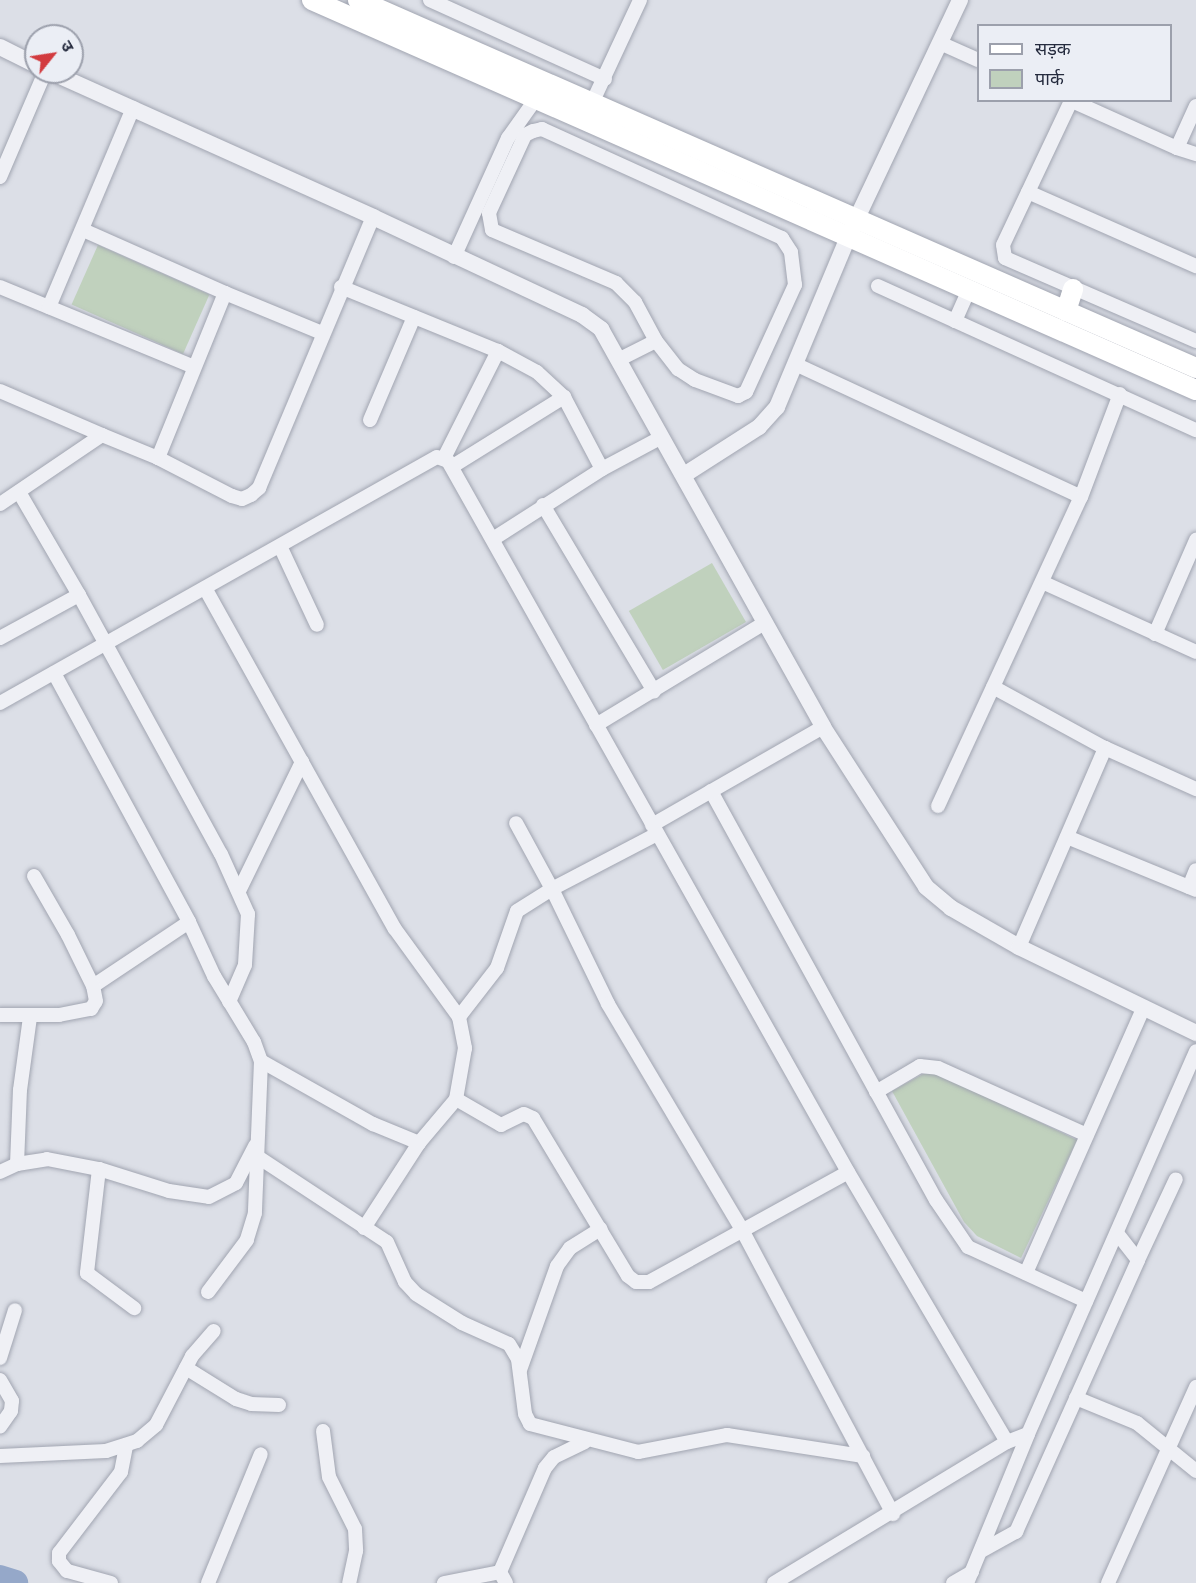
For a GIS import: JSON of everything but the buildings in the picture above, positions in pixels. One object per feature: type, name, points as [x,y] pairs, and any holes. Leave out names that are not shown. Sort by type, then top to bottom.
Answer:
[{"type":"main road","points":[[312,0],[536,100],[1066,311],[1196,368]]},
{"type":"main road","points":[[358,0],[593,101],[853,228],[969,289],[1196,390]]},
{"type":"main road","points":[[1066,311],[1073,289]]},
{"type":"street","points":[[430,0],[605,80]]},
{"type":"street","points":[[593,101],[605,80],[640,0]]},
{"type":"street","points":[[684,475],[759,427],[777,407],[853,228],[960,0]]},
{"type":"street","points":[[940,44],[977,60]]},
{"type":"street","points":[[0,47],[24,59]]},
{"type":"street","points":[[0,177],[40,84]]},
{"type":"street","points":[[78,84],[373,217],[454,257],[582,315],[601,329],[620,359],[660,438],[684,475],[763,624],[823,728],[926,887],[951,908],[1019,947],[1196,1033]]},
{"type":"street","points":[[454,257],[508,138],[536,100]]},
{"type":"street","points":[[1070,102],[1003,244],[1005,258],[1196,341]]},
{"type":"street","points":[[1072,102],[1177,148],[1196,154]]},
{"type":"street","points":[[1177,148],[1196,106]]},
{"type":"street","points":[[49,307],[133,108]]},
{"type":"street","points":[[542,129],[782,238],[791,252],[795,285],[746,392],[738,396],[695,380],[678,369],[656,341],[635,302],[616,283],[492,230],[489,213],[525,135],[542,129]]},
{"type":"street","points":[[1028,192],[1196,266]]},
{"type":"street","points":[[0,391],[158,458],[242,499],[259,488],[341,287],[373,217]]},
{"type":"street","points":[[83,230],[322,333]]},
{"type":"street","points":[[878,286],[1196,430]]},
{"type":"street","points":[[0,287],[194,367]]},
{"type":"street","points":[[341,287],[498,351],[537,372],[564,397],[602,469]]},
{"type":"street","points":[[955,321],[969,289]]},
{"type":"street","points":[[158,458],[225,293]]},
{"type":"street","points":[[370,420],[414,317]]},
{"type":"street","points":[[620,359],[656,341]]},
{"type":"street","points":[[448,462],[498,351]]},
{"type":"street","points":[[795,364],[1081,497]]},
{"type":"street","points":[[938,806],[1081,497],[1120,394]]},
{"type":"street","points":[[448,462],[564,397]]},
{"type":"street","points":[[0,504],[102,435]]},
{"type":"street","points":[[493,539],[602,469],[660,438]]},
{"type":"street","points":[[0,703],[437,457],[448,462],[848,1172],[1007,1442]]},
{"type":"street","points":[[19,492],[107,643],[239,891],[248,914],[249,941],[245,964],[229,1002]]},
{"type":"street","points":[[543,505],[654,691]]},
{"type":"street","points":[[1155,634],[1193,556],[1196,540]]},
{"type":"street","points":[[280,546],[317,625]]},
{"type":"street","points":[[1042,582],[1196,652]]},
{"type":"street","points":[[205,588],[405,946],[459,1017],[465,1048],[456,1099],[419,1143],[364,1228]]},
{"type":"street","points":[[0,638],[79,595]]},
{"type":"street","points":[[596,724],[763,624]]},
{"type":"street","points":[[54,673],[189,922],[229,1002],[255,1042],[261,1061],[255,1213],[247,1240],[208,1292]]},
{"type":"street","points":[[993,687],[1105,748],[1196,789]]},
{"type":"street","points":[[459,1017],[497,968],[517,911],[654,830],[711,791],[823,728]]},
{"type":"street","points":[[1019,947],[1105,748]]},
{"type":"street","points":[[239,891],[302,762]]},
{"type":"street","points":[[711,791],[936,1200],[968,1247],[1086,1301]]},
{"type":"street","points":[[516,823],[552,889],[608,1004],[741,1228],[893,1514]]},
{"type":"street","points":[[1066,837],[1192,888],[1196,870]]},
{"type":"street","points":[[0,1015],[30,1017],[91,1009],[96,1001],[93,986],[34,876]]},
{"type":"street","points":[[93,986],[189,922]]},
{"type":"street","points":[[1026,1273],[1144,1007]]},
{"type":"street","points":[[17,1164],[20,1090],[30,1017]]},
{"type":"street","points":[[953,1583],[970,1578],[1028,1434],[1118,1234],[1196,1051]]},
{"type":"street","points":[[261,1061],[373,1124],[419,1143]]},
{"type":"street","points":[[876,1092],[920,1066],[938,1068],[1087,1135]]},
{"type":"street","points":[[456,1099],[501,1125],[524,1114],[533,1118],[628,1276],[642,1284],[741,1228],[848,1172]]},
{"type":"street","points":[[0,1172],[17,1164],[47,1159],[99,1169],[169,1191],[209,1197],[226,1191],[243,1175],[257,1138]]},
{"type":"street","points":[[258,1157],[392,1247],[410,1288],[462,1323],[509,1344],[520,1370],[525,1414],[530,1424],[585,1442],[638,1452],[727,1435],[746,1436],[864,1456]]},
{"type":"street","points":[[99,1169],[87,1273],[134,1308]]},
{"type":"street","points":[[982,1550],[1016,1532],[1176,1179]]},
{"type":"street","points":[[520,1370],[557,1266],[570,1248],[600,1229]]},
{"type":"street","points":[[1118,1234],[1138,1260]]},
{"type":"street","points":[[0,1358],[15,1310]]},
{"type":"street","points":[[0,1456],[106,1451],[126,1446],[156,1425],[186,1368],[214,1331]]},
{"type":"street","points":[[186,1368],[236,1399],[251,1404],[279,1405]]},
{"type":"street","points":[[0,1380],[12,1401],[11,1411],[0,1427]]},
{"type":"street","points":[[1108,1583],[1196,1387]]},
{"type":"street","points":[[1076,1398],[1129,1418],[1196,1471]]},
{"type":"street","points":[[323,1431],[329,1477],[355,1529],[356,1551],[349,1583]]},
{"type":"street","points":[[774,1583],[893,1514],[1007,1442],[1028,1434]]},
{"type":"street","points":[[444,1583],[503,1578],[545,1468],[554,1457],[585,1442]]},
{"type":"street","points":[[111,1583],[67,1571],[59,1562],[59,1553],[121,1472],[126,1446]]},
{"type":"street","points":[[208,1583],[261,1454]]},
{"type":"green space","points":[[98,245],[209,295],[183,354],[72,304]]},
{"type":"green space","points":[[712,563],[746,622],[663,670],[629,611]]},
{"type":"green space","points":[[937,1073],[1077,1140],[1021,1258],[977,1236],[964,1222],[892,1091],[923,1074]]},
{"type":"waterway","points":[[0,1578],[15,1583]]}]
